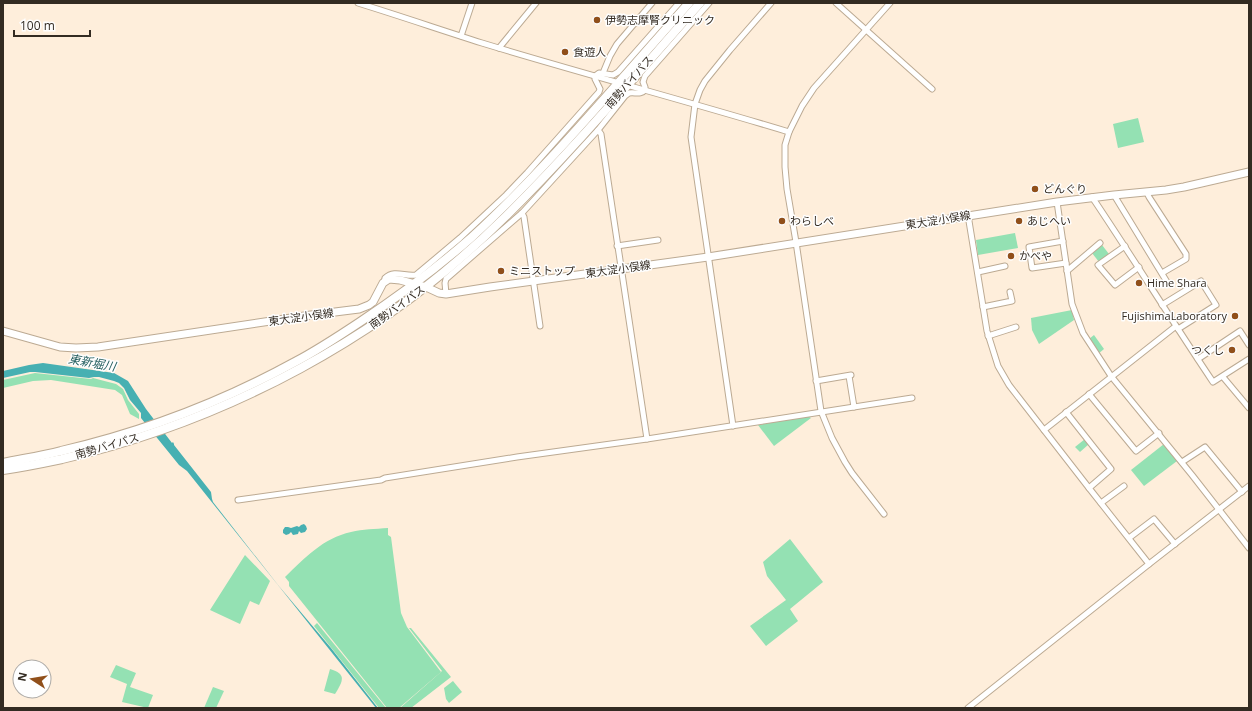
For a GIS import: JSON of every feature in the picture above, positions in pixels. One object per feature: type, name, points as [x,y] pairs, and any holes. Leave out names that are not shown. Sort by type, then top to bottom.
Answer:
[{"type":"highway","name":"南勢バイパス","points":[[3,470],[63,459],[162,425],[219,400],[295,363],[340,336],[382,308],[415,284],[471,237],[497,212],[536,172],[688,3]]},
{"type":"highway","name":"南勢バイパス","points":[[162,425],[192,418],[246,395],[304,366],[370,327],[426,287],[477,244],[547,175],[700,3]]},
{"type":"highway","name":"南勢バイパス","points":[[3,463],[61,451],[147,430]]},
{"type":"main road","name":"東大淀小俣線","points":[[3,330],[60,347],[98,347],[359,309],[373,302],[384,283],[389,279],[415,284],[426,287],[439,294],[446,294],[708,257],[1057,202],[1184,188],[1249,172]]},
{"type":"street","points":[[358,3],[499,48],[790,132]]},
{"type":"street","points":[[461,36],[472,3]]},
{"type":"street","points":[[499,48],[536,3]]},
{"type":"street","points":[[603,73],[617,44],[652,3]]},
{"type":"street","points":[[595,76],[599,73],[614,75],[618,72],[680,3]]},
{"type":"street","points":[[645,90],[643,82],[644,76],[709,3]]},
{"type":"street","points":[[733,426],[691,137],[696,104],[700,90],[710,73],[771,3]]},
{"type":"street","points":[[836,3],[932,89]]},
{"type":"street","points":[[884,514],[848,467],[832,438],[821,412],[784,167],[785,145],[802,106],[814,88],[890,3]]},
{"type":"street","points":[[384,283],[385,278],[392,274],[416,275],[460,238],[506,195],[599,92],[600,89],[595,76]]},
{"type":"street","points":[[446,294],[446,279],[522,213],[598,130],[625,96],[629,93],[640,93],[645,90]]},
{"type":"street","points":[[598,130],[601,134],[620,269],[647,439]]},
{"type":"street","points":[[1147,192],[1186,254],[1186,258],[1162,273]]},
{"type":"street","points":[[1114,195],[1167,282]]},
{"type":"street","points":[[1092,197],[1213,382],[1249,359]]},
{"type":"street","points":[[1057,202],[1072,304],[1076,318],[1087,339],[1111,376],[1159,433],[1249,548]]},
{"type":"street","points":[[522,213],[524,217],[540,326]]},
{"type":"street","points":[[968,215],[988,336],[1003,375],[1009,385],[1149,564]]},
{"type":"street","points":[[617,246],[658,240]]},
{"type":"street","points":[[1063,241],[1029,247],[1032,268],[1066,263]]},
{"type":"street","points":[[1067,271],[1100,243]]},
{"type":"street","points":[[1125,246],[1098,265],[1115,285],[1139,267]]},
{"type":"street","points":[[978,272],[1005,266]]},
{"type":"street","points":[[1044,430],[1111,376],[1177,328],[1216,305],[1201,281],[1162,305]]},
{"type":"street","points":[[983,307],[1012,301],[1010,292]]},
{"type":"street","points":[[988,336],[1016,327]]},
{"type":"street","points":[[1198,359],[1240,331],[1249,345]]},
{"type":"street","points":[[816,381],[850,375],[854,407]]},
{"type":"street","points":[[1223,377],[1249,408]]},
{"type":"street","points":[[1089,394],[1136,451],[1159,433]]},
{"type":"street","points":[[238,500],[381,480],[385,478],[517,457],[647,439],[912,398]]},
{"type":"street","points":[[1066,412],[1111,469],[1089,488]]},
{"type":"street","points":[[1182,462],[1205,446],[1242,492]]},
{"type":"street","points":[[1101,503],[1124,486]]},
{"type":"street","points":[[968,708],[1249,486]]},
{"type":"street","points":[[1129,538],[1154,519],[1175,544]]},
{"type":"green space","points":[[1138,118],[1144,142],[1118,148],[1113,124]]},
{"type":"green space","points":[[1015,233],[1018,248],[978,255],[976,240]]},
{"type":"green space","points":[[1102,245],[1109,254],[1099,262],[1092,253]]},
{"type":"green space","points":[[1072,310],[1074,320],[1039,344],[1032,330],[1031,318]]},
{"type":"green space","points":[[1094,335],[1104,349],[1098,354],[1089,339]]},
{"type":"green space","points":[[35,373],[93,378],[116,384],[123,389],[128,400],[139,414],[139,419],[130,414],[122,395],[115,390],[51,380],[33,381],[3,388],[3,380]]},
{"type":"green space","points":[[808,416],[811,418],[774,446],[758,425]]},
{"type":"green space","points":[[1085,439],[1089,444],[1080,452],[1075,447]]},
{"type":"green space","points":[[1164,444],[1177,461],[1144,486],[1131,470]]},
{"type":"green space","points":[[388,528],[388,535],[391,537],[401,613],[407,627],[441,672],[399,708],[387,708],[289,586],[289,582],[285,577],[315,550],[332,539],[356,531]]},
{"type":"green space","points":[[790,539],[823,582],[790,609],[798,621],[766,646],[750,626],[786,600],[767,576],[763,562]]},
{"type":"green space","points":[[245,555],[270,581],[259,605],[250,601],[240,624],[210,610]]},
{"type":"green space","points":[[317,623],[386,708],[379,708],[314,626]]},
{"type":"green space","points":[[409,628],[411,628],[451,677],[411,708],[400,708],[442,671]]},
{"type":"green space","points":[[116,665],[136,673],[130,687],[153,695],[148,708],[122,702],[127,684],[110,677]]},
{"type":"green space","points":[[330,669],[339,673],[342,678],[335,694],[324,691]]},
{"type":"green space","points":[[453,681],[462,692],[449,703],[446,699],[444,688]]},
{"type":"green space","points":[[213,687],[224,691],[216,708],[204,708]]},
{"type":"water","points":[[43,363],[114,373],[128,381],[146,409],[211,492],[213,502],[378,708],[376,708],[187,471],[179,465],[141,418],[141,413],[119,383],[99,377],[89,378],[35,372],[3,378],[3,371]]},
{"type":"water","points":[[304,524],[307,529],[305,532],[301,533],[299,531],[298,534],[293,535],[291,532],[286,535],[283,533],[285,527],[299,527]]},
{"type":"place","name":"伊勢志摩腎クリニック","points":[[597,20]]},
{"type":"place","name":"食遊人","points":[[565,52]]},
{"type":"place","name":"どんぐり","points":[[1035,189]]},
{"type":"place","name":"わらしべ","points":[[782,221]]},
{"type":"place","name":"あじへい","points":[[1019,221]]},
{"type":"place","name":"かべや","points":[[1011,256]]},
{"type":"place","name":"ミニストップ","points":[[501,271]]},
{"type":"place","name":"Hime Shara","points":[[1139,283]]},
{"type":"place","name":"FujishimaLaboratory","points":[[1235,316]]},
{"type":"place","name":"つくし","points":[[1232,350]]},
{"type":"water label","name":"東新堀川","points":[[92,363]]}]
